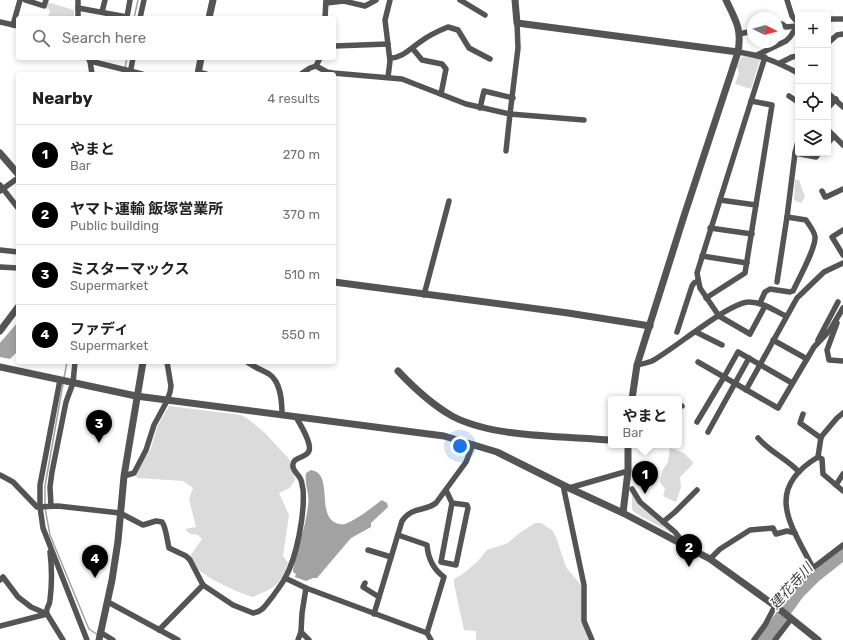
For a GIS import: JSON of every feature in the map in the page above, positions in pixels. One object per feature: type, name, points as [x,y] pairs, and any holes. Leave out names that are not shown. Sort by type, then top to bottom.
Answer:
[{"type":"street","points":[[17,16],[20,0]]},
{"type":"street","points":[[25,0],[44,6],[46,0]]},
{"type":"street","points":[[78,0],[78,16]]},
{"type":"street","points":[[102,12],[105,0]]},
{"type":"street","points":[[127,16],[130,0]]},
{"type":"street","points":[[140,16],[144,0]]},
{"type":"street","points":[[209,16],[213,0]]},
{"type":"street","points":[[325,16],[326,2],[344,1],[365,6],[376,0]]},
{"type":"street","points":[[388,77],[390,58],[385,20],[390,0]]},
{"type":"street","points":[[460,0],[468,2],[485,15]]},
{"type":"street","points":[[506,151],[518,48],[515,0]]},
{"type":"street","points":[[632,396],[637,365],[686,208],[738,52],[740,39],[738,27],[726,0]]},
{"type":"street","points":[[787,0],[795,20]]},
{"type":"street","points":[[78,8],[122,16]]},
{"type":"street","points":[[831,19],[843,19]]},
{"type":"street","points":[[0,22],[15,25]]},
{"type":"street","points":[[517,23],[758,55],[780,63],[795,71]]},
{"type":"street","points":[[783,25],[786,27],[795,26]]},
{"type":"street","points":[[390,58],[395,58],[413,48],[419,42],[448,27],[458,30],[469,48],[490,59]]},
{"type":"street","points":[[758,55],[786,41],[795,30]]},
{"type":"street","points":[[739,34],[747,32]]},
{"type":"street","points":[[831,40],[837,35],[843,34]]},
{"type":"street","points":[[336,46],[388,44]]},
{"type":"street","points":[[413,48],[422,60],[442,64],[446,69],[441,94]]},
{"type":"street","points":[[780,63],[795,56]]},
{"type":"street","points":[[765,57],[697,273],[700,288],[719,316],[750,334],[763,305],[765,292],[770,289],[790,292],[793,291],[814,243],[814,234],[806,220],[787,217]]},
{"type":"street","points":[[92,72],[89,60],[120,68],[129,72],[132,60]]},
{"type":"street","points":[[198,72],[201,60]]},
{"type":"street","points":[[304,72],[316,66],[319,60]]},
{"type":"street","points":[[316,66],[327,72]]},
{"type":"street","points":[[336,73],[402,79],[480,108],[510,114],[584,120]]},
{"type":"street","points":[[480,108],[484,91],[513,98]]},
{"type":"street","points":[[831,95],[843,107]]},
{"type":"street","points":[[789,96],[795,100]]},
{"type":"street","points":[[831,105],[836,99]]},
{"type":"street","points":[[706,298],[745,273],[772,105],[751,101]]},
{"type":"street","points":[[831,133],[843,145]]},
{"type":"street","points":[[831,140],[834,136]]},
{"type":"street","points":[[0,153],[16,172]]},
{"type":"street","points":[[777,282],[795,153]]},
{"type":"street","points":[[16,179],[1,189],[16,206]]},
{"type":"street","points":[[822,190],[826,197],[843,189]]},
{"type":"street","points":[[720,200],[756,205]]},
{"type":"street","points":[[424,295],[449,201]]},
{"type":"street","points":[[710,228],[752,234]]},
{"type":"street","points":[[843,230],[832,237],[843,255]]},
{"type":"street","points":[[0,250],[16,252]]},
{"type":"street","points":[[702,256],[747,263]]},
{"type":"street","points":[[746,390],[797,298],[824,272],[843,263]]},
{"type":"street","points":[[0,267],[16,268]]},
{"type":"street","points":[[677,332],[692,286],[698,281]]},
{"type":"street","points":[[336,282],[650,326]]},
{"type":"street","points":[[637,365],[651,362],[719,316],[745,302],[763,305],[786,316]]},
{"type":"street","points":[[698,362],[778,408],[814,347],[838,302]]},
{"type":"street","points":[[814,347],[830,330],[843,308]]},
{"type":"street","points":[[0,331],[16,310]]},
{"type":"street","points":[[840,314],[827,350],[829,360],[843,361]]},
{"type":"street","points":[[836,325],[843,328]]},
{"type":"street","points":[[696,332],[722,345]]},
{"type":"street","points":[[774,340],[807,359]]},
{"type":"street","points":[[697,422],[738,352],[792,383]]},
{"type":"street","points":[[708,432],[749,358]]},
{"type":"street","points":[[51,506],[50,487],[52,472],[75,364]]},
{"type":"street","points":[[99,640],[108,602],[118,541],[124,476],[136,396],[143,364]]},
{"type":"street","points":[[124,476],[134,473],[146,450],[154,425],[167,401],[171,386],[167,364]]},
{"type":"street","points":[[251,364],[270,375],[274,379],[281,395],[282,415]]},
{"type":"street","points":[[0,367],[136,396],[167,401],[444,436],[497,452],[623,513],[710,559],[777,607],[818,640]]},
{"type":"street","points":[[398,371],[420,394],[452,416],[469,423],[516,433],[608,440]]},
{"type":"street","points":[[60,380],[40,485],[40,507],[43,528],[87,640]]},
{"type":"street","points":[[803,414],[800,423],[821,438]]},
{"type":"street","points":[[818,457],[821,438],[829,426],[843,414]]},
{"type":"street","points":[[0,475],[13,482],[37,507],[51,506],[120,513],[143,525],[156,521],[162,522],[165,525],[166,539],[170,548],[186,556],[190,560],[203,585],[233,605],[253,613],[264,608],[285,578],[292,562],[301,524],[303,502],[301,480],[293,469],[293,465],[295,461],[307,454],[309,448],[303,430],[296,417]]},
{"type":"street","points":[[758,438],[774,454],[792,465],[799,472]]},
{"type":"street","points":[[374,614],[402,521],[405,516],[415,510],[432,506],[446,490],[466,462],[473,444]]},
{"type":"street","points":[[623,513],[628,471],[628,448]]},
{"type":"street","points":[[813,568],[795,532],[786,506],[786,496],[788,487],[799,472],[808,463],[818,457]]},
{"type":"street","points":[[818,457],[822,459],[823,474],[843,491]]},
{"type":"street","points":[[566,486],[628,471]]},
{"type":"street","points":[[836,485],[843,474]]},
{"type":"street","points":[[566,486],[584,585],[584,621],[592,640]]},
{"type":"street","points":[[632,489],[640,502],[679,536],[686,546]]},
{"type":"street","points":[[446,490],[452,503],[441,562],[456,565],[468,508],[467,505],[452,503]]},
{"type":"street","points":[[663,522],[697,490]]},
{"type":"street","points":[[710,559],[720,549],[750,530],[773,528],[776,534],[787,531],[795,532]]},
{"type":"street","points":[[398,535],[427,545],[431,562],[444,577],[427,633]]},
{"type":"street","points":[[754,640],[777,607],[813,568],[843,545]]},
{"type":"street","points":[[50,546],[52,566],[51,599],[46,608],[47,614],[63,640]]},
{"type":"street","points":[[368,550],[391,557]]},
{"type":"street","points":[[0,580],[3,577],[18,597],[31,607],[47,614]]},
{"type":"street","points":[[285,578],[306,588],[427,633],[431,640]]},
{"type":"street","points":[[365,583],[363,587],[379,597]]},
{"type":"street","points":[[159,630],[203,585]]},
{"type":"street","points":[[298,640],[301,632],[306,588]]},
{"type":"street","points":[[108,602],[178,640]]},
{"type":"street","points":[[0,626],[47,614]]},
{"type":"street","points":[[775,640],[790,618]]},
{"type":"street","points":[[100,632],[113,640]]},
{"type":"street","points":[[301,632],[309,640]]},
{"type":"shaded area","points":[[47,2],[74,10],[74,16],[48,16],[50,10],[45,8]]},
{"type":"shaded area","points":[[744,56],[759,58],[760,60],[751,89],[735,84],[739,73],[737,67],[740,59]]},
{"type":"shaded area","points":[[795,180],[799,180],[805,197],[801,203],[794,200]]},
{"type":"shaded area","points":[[16,324],[16,353],[10,359],[0,357],[0,343]]},
{"type":"shaded area","points":[[169,406],[241,415],[264,432],[290,460],[295,480],[290,488],[279,493],[289,515],[283,556],[288,563],[282,577],[276,585],[267,591],[253,597],[225,586],[199,570],[190,556],[202,539],[198,535],[190,534],[185,529],[196,527],[189,499],[193,488],[183,481],[138,478],[135,476],[151,448],[157,427]]},
{"type":"shaded area","points":[[670,448],[684,453],[693,462],[692,465],[680,477],[681,487],[676,502],[663,496],[665,489],[660,482],[662,471],[668,462]]},
{"type":"shaded area","points":[[311,470],[318,473],[322,478],[327,512],[330,519],[336,523],[345,524],[350,522],[382,500],[387,503],[388,507],[371,523],[371,527],[351,538],[317,578],[306,581],[295,577],[296,574],[293,570],[307,513],[308,493],[306,473]]},
{"type":"shaded area","points":[[632,495],[637,502],[672,532],[671,533],[634,512],[632,509]]},
{"type":"shaded area","points":[[535,523],[541,523],[552,530],[556,537],[566,567],[581,585],[583,622],[590,640],[476,640],[476,631],[464,630],[454,579],[478,561],[487,550],[508,543],[518,534]]},
{"type":"shaded area","points":[[843,548],[843,562],[819,581],[803,597],[772,640],[756,640],[798,587],[817,568]]},
{"type":"waterway","points":[[134,16],[138,0]]},
{"type":"waterway","points":[[125,68],[127,60]]},
{"type":"waterway","points":[[64,378],[67,364]]},
{"type":"waterway","points":[[45,504],[45,486],[63,384]]},
{"type":"waterway","points":[[45,508],[50,535],[86,622],[89,629],[98,635]]},
{"type":"place","name":"ミスターマックス","points":[[99,443]]},
{"type":"place","name":"やまと","points":[[645,494]]},
{"type":"place","name":"ヤマト運輸 飯塚営業所","points":[[689,567]]},
{"type":"place","name":"ファディ","points":[[95,578]]},
{"type":"water label","name":"建花寺川","points":[[791,586]]}]
